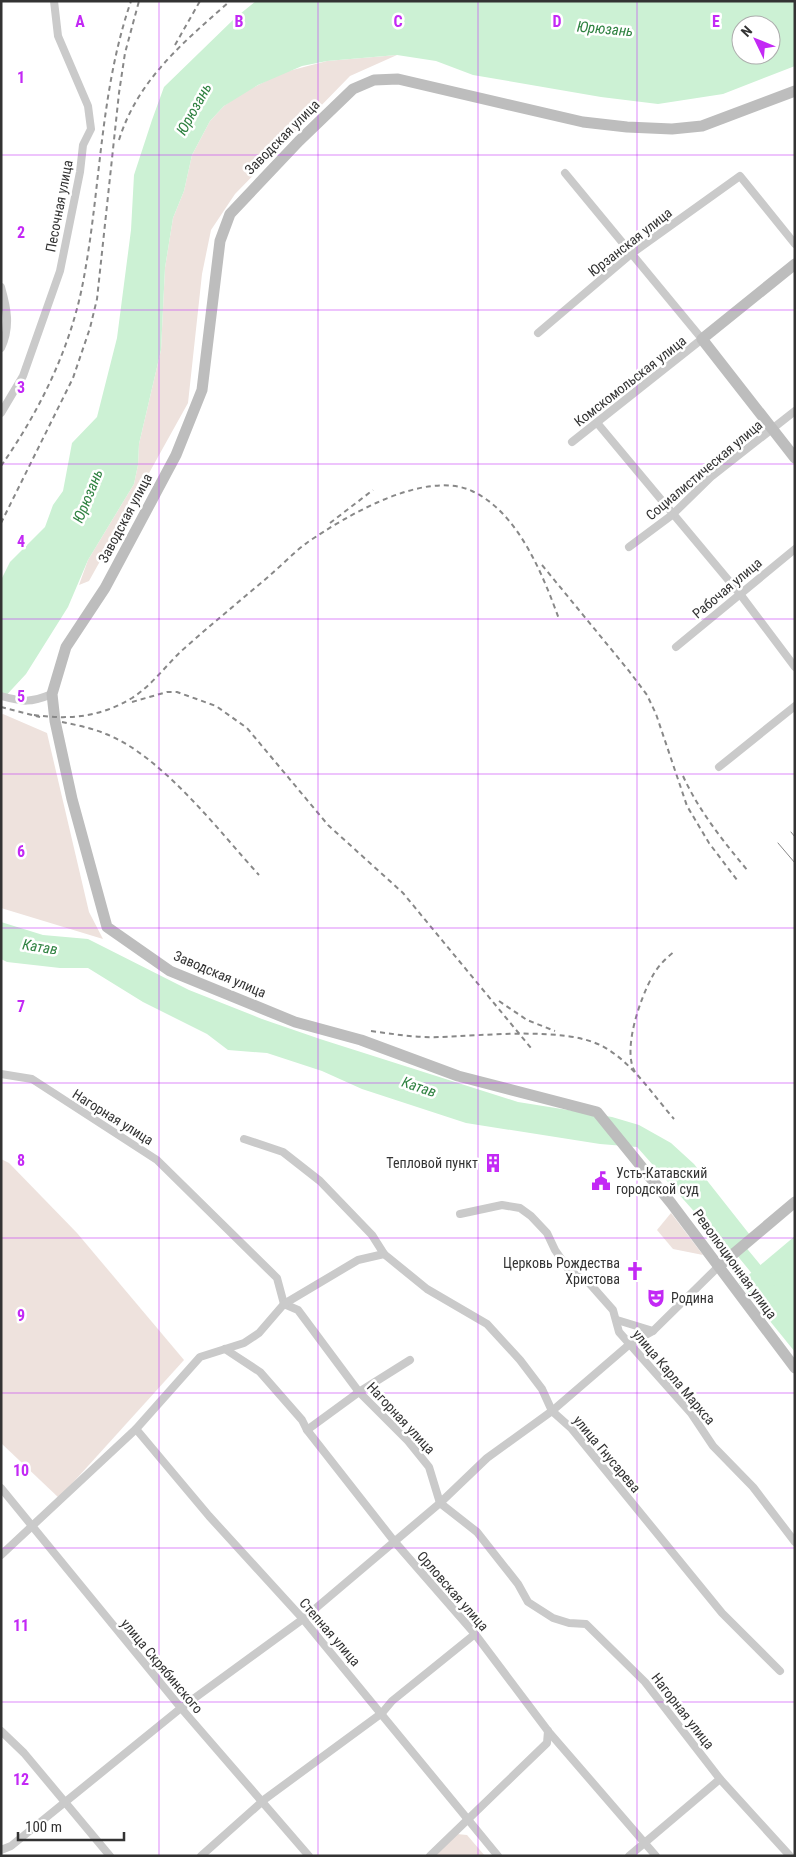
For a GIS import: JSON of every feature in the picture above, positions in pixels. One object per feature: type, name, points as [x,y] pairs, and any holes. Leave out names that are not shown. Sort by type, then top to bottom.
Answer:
[{"type":"street","name":"Песочная улица","points":[[1,413],[23,376],[60,271],[80,172],[83,145],[91,129],[88,106],[58,36],[54,1]]},
{"type":"street","name":"Заводская улица","points":[[597,1112],[458,1076],[361,1040],[295,1022],[170,971],[107,927],[72,799],[55,721],[52,694],[66,647],[105,588],[171,464],[202,390],[220,241],[230,214],[300,141],[354,89],[374,80],[398,79],[583,122],[627,127],[672,128],[702,126],[795,91]]},
{"type":"street","points":[[565,173],[702,339],[795,458]]},
{"type":"street","name":"Юрзанская улица","points":[[538,333],[631,254],[740,176],[795,244]]},
{"type":"street","points":[[702,339],[795,264]]},
{"type":"street","points":[[1,286],[8,318],[7,335],[1,348]]},
{"type":"street","name":"Комскомольская улица","points":[[572,442],[598,424],[702,339]]},
{"type":"street","name":"Социалистическая улица","points":[[629,548],[672,515],[712,476],[795,411]]},
{"type":"street","points":[[598,424],[672,515],[740,594],[795,667]]},
{"type":"street","name":"Рабочая улица","points":[[676,647],[795,549]]},
{"type":"street","points":[[1,696],[22,702],[32,702],[52,694]]},
{"type":"street","points":[[720,767],[795,706]]},
{"type":"street","name":"Нагорная улица","points":[[1,1074],[32,1079],[157,1160],[276,1278],[284,1304],[298,1310],[359,1392],[408,1441],[429,1468],[440,1503],[477,1532],[518,1584],[528,1602],[553,1618],[569,1623],[586,1624],[619,1655],[645,1682],[720,1779],[790,1856]]},
{"type":"street","name":"Революционная улица","points":[[597,1112],[720,1266],[754,1317],[795,1368]]},
{"type":"street","name":"улица Гнусарева","points":[[244,1139],[283,1152],[320,1180],[372,1235],[384,1254],[428,1288],[487,1324],[536,1382],[552,1411],[572,1428],[722,1613],[780,1671]]},
{"type":"street","points":[[1,1850],[11,1846],[66,1803],[181,1708],[303,1619],[440,1503],[487,1458],[552,1411],[631,1343],[653,1331],[731,1256],[795,1202]]},
{"type":"street","name":"улица Карла Маркса","points":[[460,1214],[502,1206],[520,1208],[531,1216],[547,1233],[555,1250],[569,1270],[590,1284],[613,1310],[619,1332],[631,1343],[692,1414],[714,1446],[753,1487],[795,1542]]},
{"type":"street","points":[[1,1555],[33,1528],[136,1429],[200,1357],[234,1348],[259,1333],[284,1304],[358,1260],[384,1254]]},
{"type":"street","points":[[617,1320],[653,1331]]},
{"type":"street","name":"Орловская улица","points":[[225,1349],[260,1372],[302,1420],[307,1430],[394,1542],[475,1634],[548,1731],[656,1856]]},
{"type":"street","points":[[307,1430],[359,1392],[410,1360]]},
{"type":"street","name":"Степная улица","points":[[136,1429],[209,1516],[303,1619],[498,1856]]},
{"type":"street","name":"улица Скрябинского","points":[[1,1488],[181,1708],[309,1856]]},
{"type":"street","points":[[201,1856],[262,1802],[382,1713],[392,1701],[475,1634]]},
{"type":"street","points":[[1,1731],[24,1753],[110,1856]]},
{"type":"street","points":[[430,1856],[547,1743],[548,1731]]},
{"type":"street","points":[[629,1856],[720,1779]]},
{"type":"shaded area","points":[[397,55],[350,76],[235,194],[211,230],[202,274],[188,403],[89,581],[79,585],[88,560],[134,484],[138,465],[139,444],[161,350],[165,268],[173,218],[184,191],[192,155],[210,121],[224,106],[239,95],[281,73],[327,61]]},
{"type":"shaded area","points":[[3,714],[47,733],[89,912],[103,939],[1,908],[1,715]]},
{"type":"shaded area","points":[[1,1159],[9,1163],[77,1233],[184,1360],[59,1498],[1,1443]]},
{"type":"shaded area","points":[[671,1213],[703,1255],[673,1249],[657,1230]]},
{"type":"shaded area","points":[[457,1834],[467,1835],[485,1856],[433,1856]]},
{"type":"water","name":"Юрюзань","points":[[256,1],[795,1],[795,66],[723,94],[658,104],[601,97],[473,75],[436,61],[397,55],[327,61],[302,66],[258,85],[224,106],[210,121],[192,155],[184,191],[173,218],[165,268],[161,350],[139,444],[138,465],[134,484],[88,560],[68,607],[26,674],[1,701],[1,580],[10,562],[45,527],[53,505],[63,491],[72,443],[97,417],[117,338],[131,230],[134,175],[164,87],[235,18]]},
{"type":"water","points":[[1,922],[43,935],[88,939],[189,990],[262,1019],[518,1102],[612,1117],[639,1125],[671,1143],[694,1164],[750,1235],[730,1252],[637,1147],[600,1144],[466,1123],[362,1089],[322,1071],[267,1053],[228,1050],[207,1034],[143,1002],[88,968],[60,968],[7,962],[1,959]]},
{"type":"water","points":[[795,1236],[795,1352],[739,1283]]},
{"type":"waterway","name":"Катав","points":[[733,1241],[765,1280],[795,1277]]},
{"type":"tram line","points":[[791,832],[795,837]]},
{"type":"tram line","points":[[778,843],[795,863]]},
{"type":"railway","points":[[1,466],[29,422],[53,376],[72,327],[79,302],[90,242],[102,138],[113,69],[131,1]]},
{"type":"railway","points":[[1,523],[73,378],[90,328],[97,299],[119,93],[125,53],[139,1]]},
{"type":"railway","points":[[175,45],[200,1]]},
{"type":"railway","points":[[119,140],[127,118],[150,80],[196,31],[230,1]]},
{"type":"railway","points":[[34,715],[85,716],[108,709],[132,698],[147,686],[187,646],[308,542],[343,520],[387,498],[432,486],[453,486],[472,491],[488,501],[503,514],[527,546],[545,583],[559,619]]},
{"type":"railway","points":[[330,523],[373,490]]},
{"type":"railway","points":[[542,565],[647,695],[656,714],[687,806],[709,843],[737,880]]},
{"type":"railway","points":[[132,702],[167,692],[177,692],[216,706],[247,728],[328,825],[403,893],[531,1048]]},
{"type":"railway","points":[[1,707],[40,717]]},
{"type":"railway","points":[[62,722],[90,728],[106,734],[148,759],[188,796],[259,875]]},
{"type":"railway","points":[[683,776],[704,814],[748,871]]},
{"type":"railway","points":[[635,1072],[630,1051],[634,1025],[642,998],[654,973],[675,951]]},
{"type":"railway","points":[[499,1001],[527,1020],[555,1031]]},
{"type":"railway","points":[[371,1031],[405,1036],[430,1037],[545,1034],[586,1040],[602,1046],[623,1060],[674,1119]]},
{"type":"place","name":"Тепловой пункт","points":[[493,1163]]},
{"type":"place","name":"Усть-Катавский городской суд","points":[[601,1181]]},
{"type":"place","name":"Церковь Рождества Христова","points":[[635,1271]]},
{"type":"place","name":"Родина","points":[[656,1298]]}]
